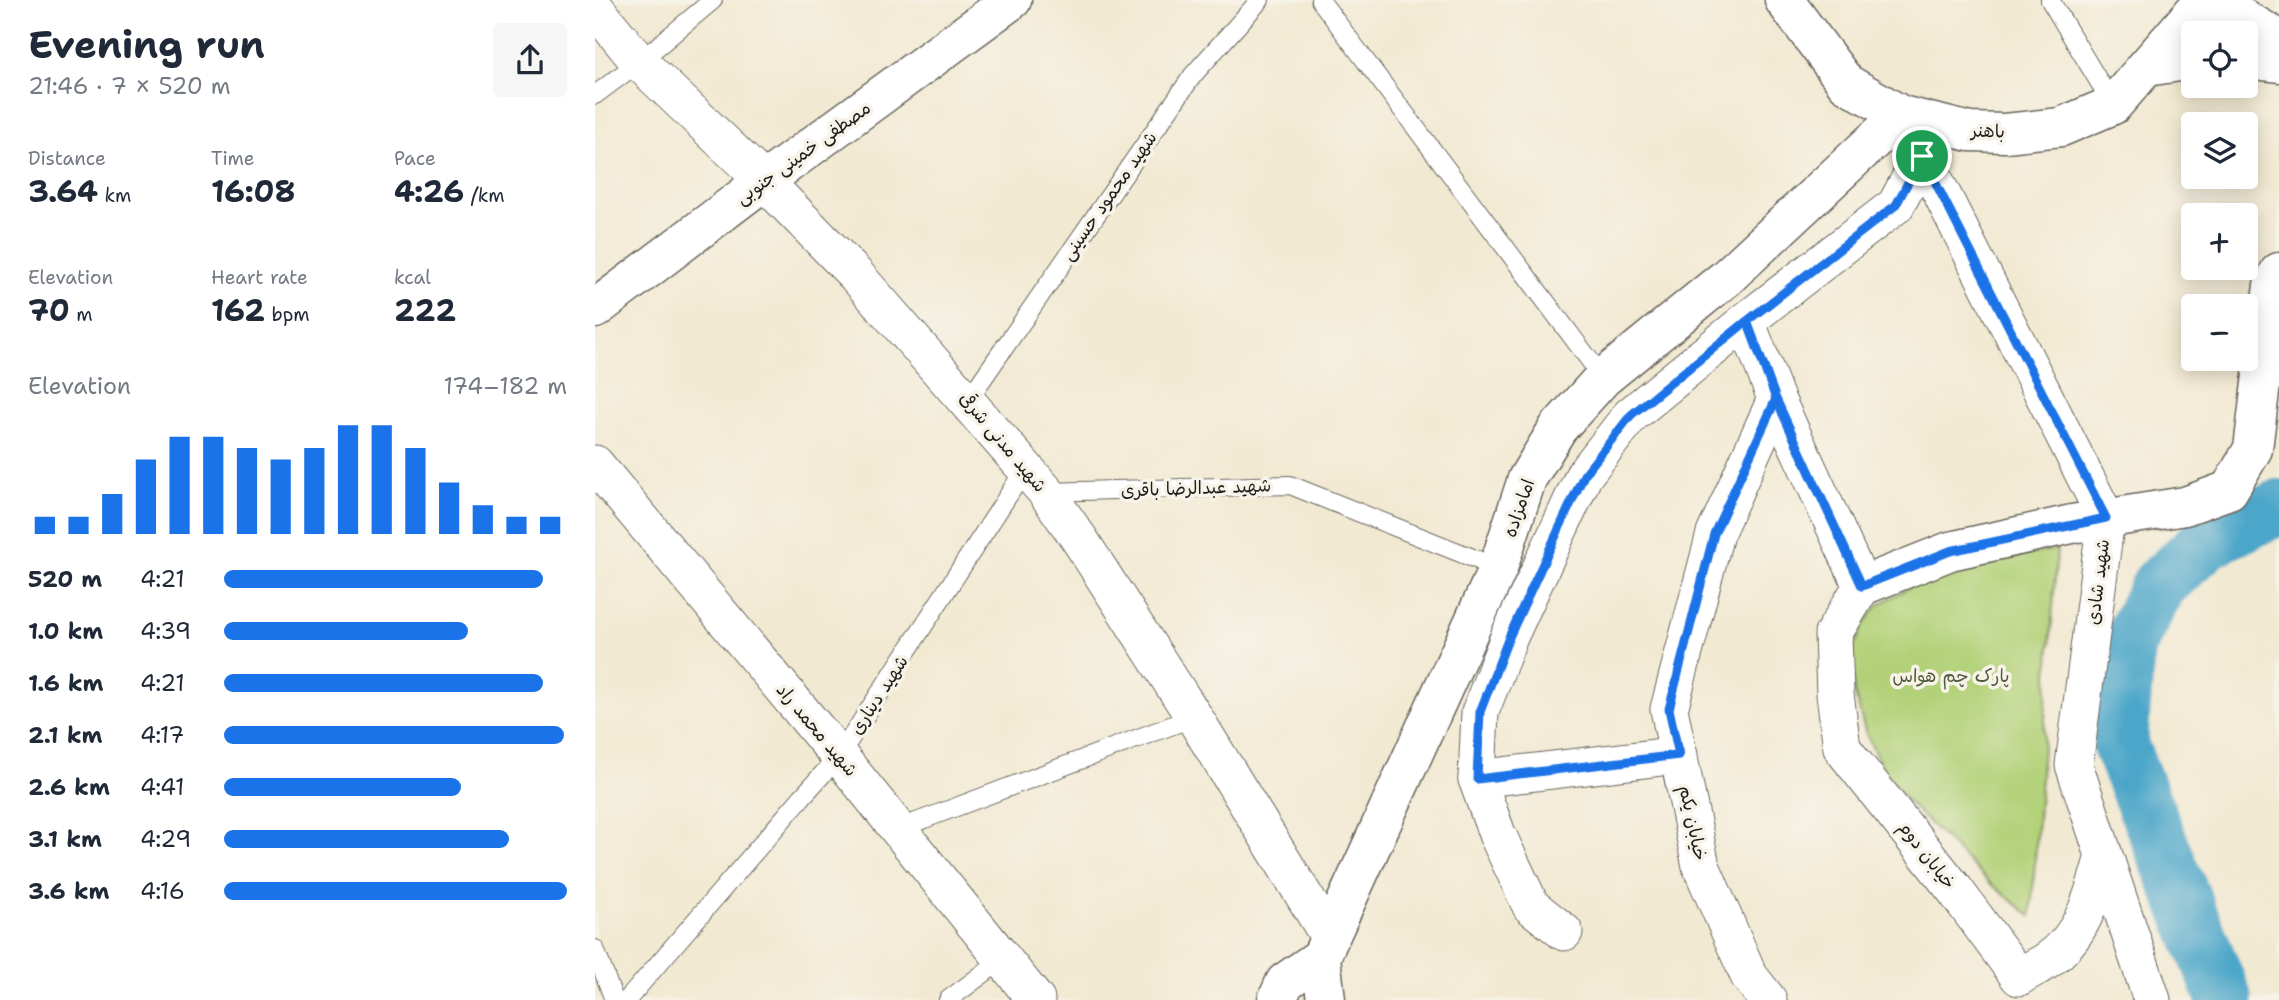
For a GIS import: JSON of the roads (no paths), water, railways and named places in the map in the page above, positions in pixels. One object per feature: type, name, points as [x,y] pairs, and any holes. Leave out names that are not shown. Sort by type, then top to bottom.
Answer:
[{"type":"street","name":"مصطفی خمینی جنوبی","points":[[595,309],[764,181],[1012,0]]},
{"type":"street","name":"باهنر","points":[[1784,0],[1846,83],[1901,115],[1970,132],[2005,133],[2061,127],[2113,105]]},
{"type":"street","points":[[2267,0],[2279,19]]},
{"type":"street","points":[[2113,105],[2203,1],[2241,17],[2279,39]]},
{"type":"street","name":"شهید مدنی شرقی","points":[[595,8],[639,62],[764,181],[855,274],[1036,480],[1080,540],[1194,717],[1325,948]]},
{"type":"street","points":[[2258,61],[2279,63]]},
{"type":"street","points":[[2147,67],[2181,62]]},
{"type":"street","name":"امامزاده","points":[[1325,948],[1498,568],[1527,479],[1558,428],[1603,378],[1726,278],[1901,115]]},
{"type":"street","name":"شهید شادی","points":[[1901,115],[2106,518],[2074,765],[2151,1000]]},
{"type":"street","points":[[1564,932],[1531,906],[1497,834],[1477,779],[1480,712],[1509,637],[1584,475],[1631,415],[1896,205],[1922,156]]},
{"type":"street","points":[[1747,321],[1776,399],[1862,586],[1950,551],[2106,518],[2185,506],[2228,490],[2253,449],[2273,285],[2279,272]]},
{"type":"street","name":"خیابان یکم","points":[[1768,1000],[1749,976],[1701,866],[1669,709],[1714,534],[1776,399]]},
{"type":"street","name":"شهید محمد راد","points":[[595,464],[839,756],[1035,1000]]},
{"type":"street","name":"خیابان دوم","points":[[1862,586],[1833,634],[1835,694],[1842,748],[1955,890],[2019,977],[2050,959],[2077,930],[2089,906],[2104,856]]},
{"type":"street","points":[[1477,779],[1679,755]]},
{"type":"street","points":[[1277,1000],[1285,982],[1325,948]]},
{"type":"street","points":[[1325,948],[1326,1000]]},
{"type":"lane","points":[[595,95],[713,0]]},
{"type":"lane","name":"شهید محمود حسینی","points":[[968,400],[1193,75],[1260,0]]},
{"type":"lane","points":[[1320,0],[1603,378]]},
{"type":"lane","points":[[2050,0],[2113,105]]},
{"type":"lane","name":"شهید عبدالرضا باقری","points":[[1036,480],[1290,485],[1498,568]]},
{"type":"lane","name":"شهید دیناری","points":[[627,1000],[839,756],[1036,480]]},
{"type":"lane","points":[[898,829],[1194,717]]},
{"type":"lane","points":[[595,949],[614,1000]]},
{"type":"lane","points":[[948,1000],[1003,959]]},
{"type":"waterway","points":[[2225,1000],[2120,745],[2127,647],[2159,585],[2206,542],[2279,507]]},
{"type":"park label","name":"پارک چم هواس","points":[[1951,676]]}]
